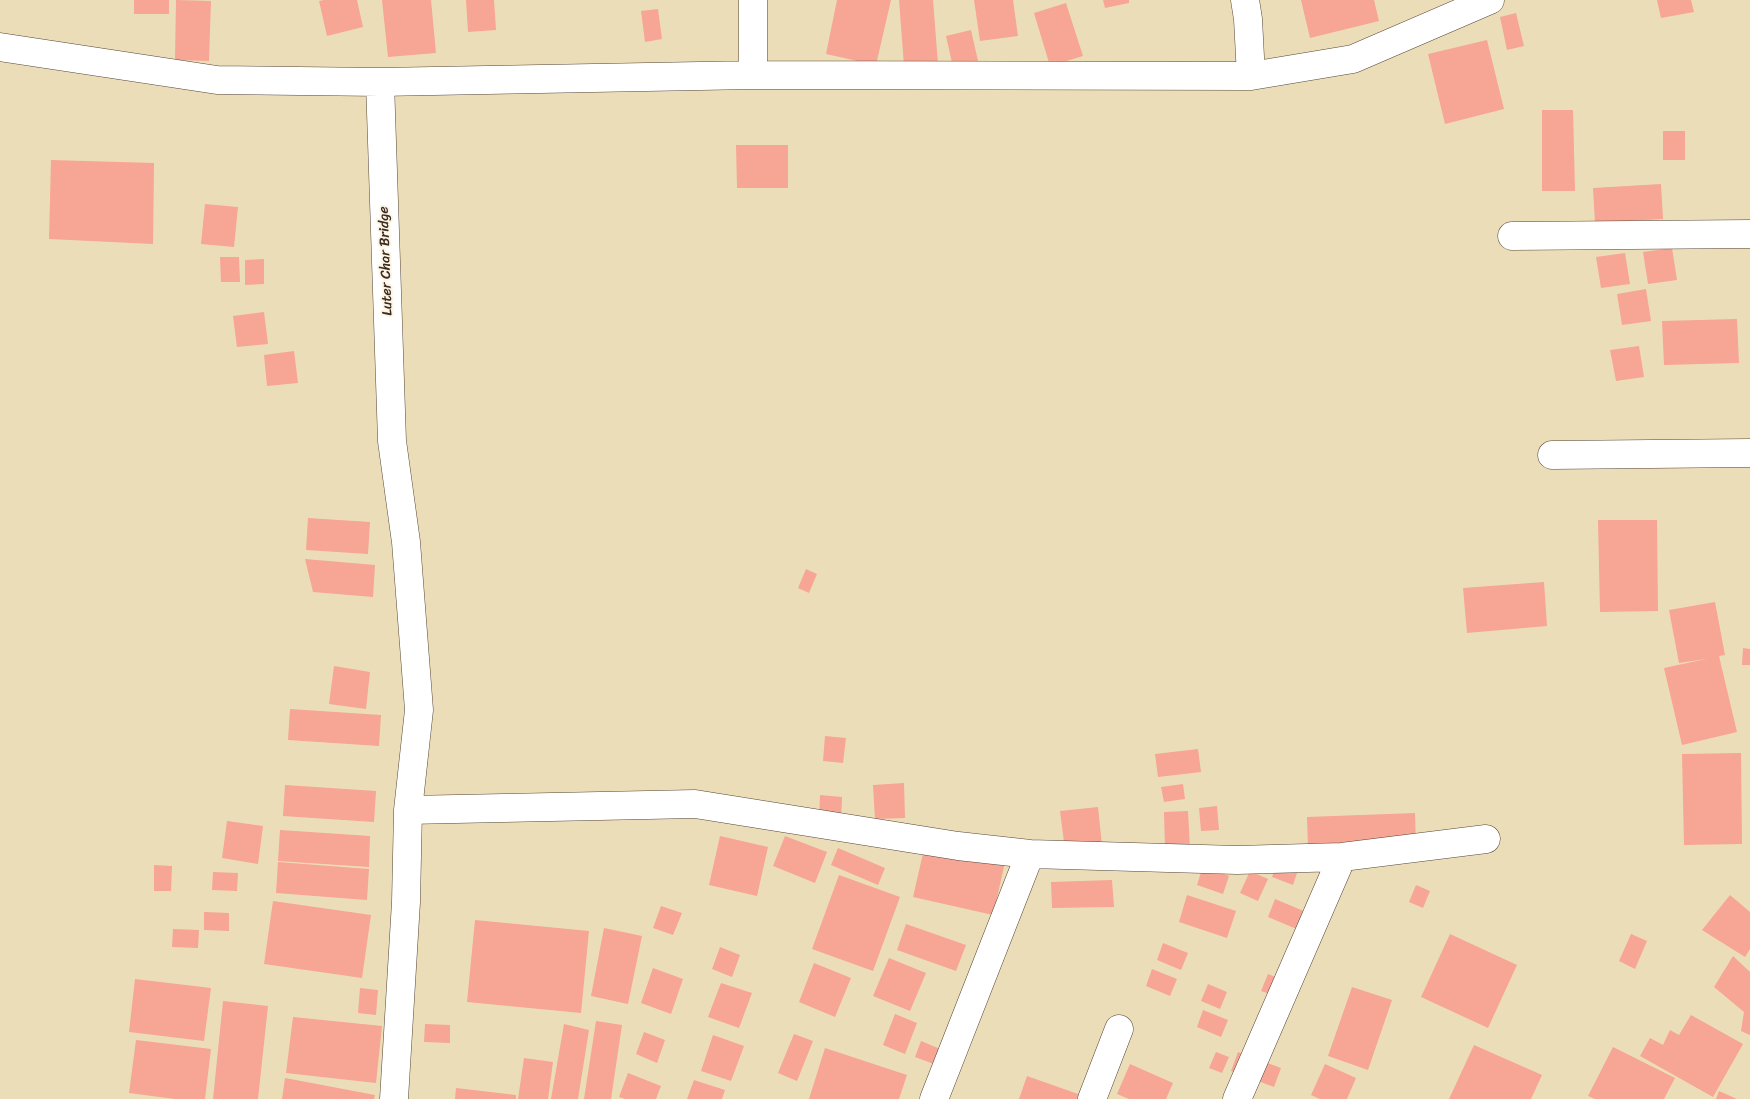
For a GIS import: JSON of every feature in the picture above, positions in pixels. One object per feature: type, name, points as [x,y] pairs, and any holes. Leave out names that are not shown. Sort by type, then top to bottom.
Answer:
[{"type":"street","points":[[753,0],[753,75]]},
{"type":"street","points":[[1244,0],[1248,19],[1251,76]]},
{"type":"street","points":[[0,47],[217,80],[380,82],[753,75],[1251,76],[1352,59],[1490,0]]},
{"type":"street","name":"Luter Char Bridge","points":[[380,82],[392,441],[406,542],[419,710],[408,810],[406,902],[394,1099]]},
{"type":"street","points":[[1512,236],[1750,234]]},
{"type":"street","points":[[1552,455],[1750,453]]},
{"type":"street","points":[[408,810],[695,804],[958,846],[1030,854],[1237,860],[1342,857],[1486,839]]},
{"type":"street","points":[[934,1099],[1030,854]]},
{"type":"street","points":[[1237,1099],[1342,857]]},
{"type":"street","points":[[1092,1099],[1119,1028]]},
{"type":"building","points":[[134,0],[169,0],[169,14],[134,14]]},
{"type":"building","points":[[176,0],[211,1],[209,61],[175,60]]},
{"type":"building","points":[[357,0],[363,27],[327,36],[319,1]]},
{"type":"building","points":[[382,0],[431,0],[436,53],[388,57]]},
{"type":"building","points":[[466,0],[494,0],[496,30],[468,32]]},
{"type":"building","points":[[837,0],[891,0],[876,65],[826,54]]},
{"type":"building","points":[[899,0],[933,0],[938,64],[904,66]]},
{"type":"building","points":[[974,0],[1013,0],[1018,36],[980,41]]},
{"type":"building","points":[[1103,0],[1129,0],[1129,3],[1105,8]]},
{"type":"building","points":[[1301,0],[1374,0],[1379,21],[1310,38]]},
{"type":"building","points":[[1657,0],[1691,0],[1694,12],[1661,18]]},
{"type":"building","points":[[1066,3],[1083,56],[1050,66],[1034,13]]},
{"type":"building","points":[[658,9],[662,39],[645,42],[641,11]]},
{"type":"building","points":[[1516,13],[1524,46],[1507,50],[1500,17]]},
{"type":"building","points":[[971,30],[978,61],[953,67],[946,36]]},
{"type":"building","points":[[1487,40],[1504,109],[1445,124],[1428,54]]},
{"type":"building","points":[[1542,110],[1573,110],[1575,191],[1542,191]]},
{"type":"building","points":[[1663,131],[1685,131],[1685,160],[1663,160]]},
{"type":"building","points":[[736,145],[788,145],[788,188],[737,188]]},
{"type":"building","points":[[51,160],[154,163],[153,244],[49,239]]},
{"type":"building","points":[[1661,184],[1663,219],[1595,223],[1593,188]]},
{"type":"building","points":[[205,204],[238,207],[234,247],[201,244]]},
{"type":"building","points":[[1672,248],[1677,280],[1648,284],[1643,252]]},
{"type":"building","points":[[1625,253],[1630,284],[1601,288],[1596,257]]},
{"type":"building","points":[[220,257],[239,257],[240,282],[221,282]]},
{"type":"building","points":[[264,259],[264,284],[245,285],[245,260]]},
{"type":"building","points":[[1646,289],[1651,321],[1622,325],[1617,294]]},
{"type":"building","points":[[264,312],[268,344],[237,347],[233,316]]},
{"type":"building","points":[[1737,319],[1739,363],[1664,365],[1662,321]]},
{"type":"building","points":[[1639,346],[1644,377],[1616,381],[1610,350]]},
{"type":"building","points":[[294,351],[298,383],[267,386],[264,355]]},
{"type":"building","points":[[308,518],[370,522],[368,554],[306,550]]},
{"type":"building","points":[[1598,520],[1657,520],[1658,611],[1600,612]]},
{"type":"building","points":[[305,559],[375,565],[373,597],[313,592]]},
{"type":"building","points":[[806,569],[817,574],[809,593],[798,588]]},
{"type":"building","points":[[1544,582],[1547,626],[1467,633],[1463,588]]},
{"type":"building","points":[[1715,602],[1725,655],[1719,656],[1737,732],[1682,745],[1664,668],[1706,659],[1679,663],[1669,610]]},
{"type":"building","points":[[1743,648],[1750,649],[1750,665],[1742,665]]},
{"type":"building","points":[[334,666],[370,672],[366,709],[329,704]]},
{"type":"building","points":[[290,709],[381,715],[379,746],[288,740]]},
{"type":"building","points":[[825,736],[846,738],[843,763],[823,761]]},
{"type":"building","points":[[1198,749],[1201,772],[1158,777],[1155,754]]},
{"type":"building","points":[[1741,753],[1742,844],[1684,845],[1682,754]]},
{"type":"building","points":[[904,783],[905,818],[875,819],[873,785]]},
{"type":"building","points":[[1183,784],[1185,799],[1164,802],[1161,787]]},
{"type":"building","points":[[285,785],[376,791],[374,822],[283,816]]},
{"type":"building","points":[[820,795],[842,797],[841,820],[819,820]]},
{"type":"building","points":[[1217,806],[1219,830],[1201,831],[1199,808]]},
{"type":"building","points":[[1098,807],[1102,845],[1065,850],[1060,811]]},
{"type":"building","points":[[1188,811],[1190,849],[1165,849],[1164,812]]},
{"type":"building","points":[[1415,813],[1416,845],[1308,848],[1307,817]]},
{"type":"building","points":[[227,821],[263,826],[258,864],[222,858]]},
{"type":"building","points":[[929,827],[1009,845],[993,915],[913,897]]},
{"type":"building","points":[[280,830],[370,836],[369,867],[278,861]]},
{"type":"building","points":[[720,836],[768,847],[757,896],[709,885]]},
{"type":"building","points":[[785,836],[827,852],[815,883],[773,866]]},
{"type":"building","points":[[838,848],[885,868],[878,885],[831,865]]},
{"type":"building","points":[[1278,860],[1299,867],[1293,885],[1272,877]]},
{"type":"building","points":[[278,862],[369,869],[367,900],[276,893]]},
{"type":"building","points":[[154,865],[172,866],[171,891],[154,891]]},
{"type":"building","points":[[1203,866],[1229,876],[1223,894],[1197,885]]},
{"type":"building","points":[[1250,871],[1268,879],[1258,901],[1240,893]]},
{"type":"building","points":[[213,872],[238,873],[237,891],[212,890]]},
{"type":"building","points":[[839,875],[900,897],[873,971],[812,949]]},
{"type":"building","points":[[1112,880],[1114,907],[1052,908],[1051,882]]},
{"type":"building","points":[[1416,885],[1430,891],[1423,908],[1409,902]]},
{"type":"building","points":[[1187,895],[1236,911],[1227,938],[1179,922]]},
{"type":"building","points":[[1730,895],[1750,912],[1750,949],[1745,957],[1702,930]]},
{"type":"building","points":[[1275,899],[1306,912],[1299,930],[1268,917]]},
{"type":"building","points":[[273,901],[371,915],[362,978],[264,964]]},
{"type":"building","points":[[661,906],[682,913],[673,935],[653,928]]},
{"type":"building","points":[[204,912],[229,913],[229,931],[204,930]]},
{"type":"building","points":[[475,920],[589,931],[581,1013],[467,1002]]},
{"type":"building","points":[[906,924],[966,945],[956,971],[897,950]]},
{"type":"building","points":[[604,928],[642,936],[628,1004],[591,996]]},
{"type":"building","points":[[173,929],[199,930],[198,948],[172,947]]},
{"type":"building","points":[[1450,934],[1517,965],[1488,1028],[1421,997]]},
{"type":"building","points":[[1631,934],[1647,941],[1635,969],[1619,961]]},
{"type":"building","points":[[1163,943],[1188,953],[1181,970],[1157,960]]},
{"type":"building","points":[[720,947],[740,955],[732,977],[712,969]]},
{"type":"building","points":[[1733,956],[1750,972],[1750,1035],[1741,1031],[1744,1012],[1714,987]]},
{"type":"building","points":[[889,958],[926,973],[910,1011],[873,996]]},
{"type":"building","points":[[814,963],[851,978],[835,1017],[799,1002]]},
{"type":"building","points":[[653,968],[683,979],[671,1014],[641,1003]]},
{"type":"building","points":[[1152,969],[1177,979],[1170,996],[1146,986]]},
{"type":"building","points":[[1268,974],[1283,980],[1276,996],[1261,991]]},
{"type":"building","points":[[135,979],[211,988],[204,1041],[129,1032]]},
{"type":"building","points":[[721,983],[752,993],[739,1028],[708,1017]]},
{"type":"building","points":[[1208,984],[1227,992],[1220,1009],[1201,1001]]},
{"type":"building","points":[[1352,987],[1392,1000],[1368,1070],[1328,1056]]},
{"type":"building","points":[[360,988],[378,990],[376,1015],[358,1013]]},
{"type":"building","points":[[223,1001],[268,1006],[258,1099],[213,1099]]},
{"type":"building","points":[[1203,1010],[1228,1020],[1221,1037],[1197,1027]]},
{"type":"building","points":[[895,1014],[917,1023],[905,1054],[883,1045]]},
{"type":"building","points":[[1691,1015],[1743,1044],[1713,1097],[1640,1056],[1650,1038],[1663,1045],[1670,1030],[1679,1035]]},
{"type":"building","points":[[293,1017],[382,1026],[376,1083],[286,1073]]},
{"type":"building","points":[[596,1021],[622,1025],[611,1099],[584,1099]]},
{"type":"building","points":[[425,1024],[450,1025],[450,1043],[424,1042]]},
{"type":"building","points":[[564,1024],[589,1030],[578,1099],[551,1099]]},
{"type":"building","points":[[644,1032],[665,1040],[657,1063],[636,1054]]},
{"type":"building","points":[[794,1034],[813,1041],[797,1081],[778,1073]]},
{"type":"building","points":[[713,1035],[744,1046],[731,1081],[701,1071]]},
{"type":"building","points":[[136,1040],[211,1049],[205,1099],[175,1099],[129,1093]]},
{"type":"building","points":[[921,1041],[945,1051],[939,1066],[915,1057]]},
{"type":"building","points":[[1474,1045],[1542,1075],[1531,1099],[1449,1099]]},
{"type":"building","points":[[1613,1047],[1675,1078],[1664,1099],[1595,1099],[1588,1096]]},
{"type":"building","points":[[825,1048],[907,1075],[899,1099],[809,1099]]},
{"type":"building","points":[[1216,1052],[1229,1057],[1222,1073],[1209,1068]]},
{"type":"building","points":[[1238,1052],[1281,1068],[1274,1087],[1231,1071]]},
{"type":"building","points":[[524,1058],[553,1062],[548,1099],[518,1099]]},
{"type":"building","points":[[1130,1064],[1173,1083],[1166,1099],[1129,1099],[1117,1094]]},
{"type":"building","points":[[1325,1064],[1356,1078],[1347,1099],[1320,1099],[1311,1095]]},
{"type":"building","points":[[628,1073],[661,1086],[656,1099],[625,1099],[619,1097]]},
{"type":"building","points":[[1027,1076],[1081,1095],[1079,1099],[1019,1099]]},
{"type":"building","points":[[285,1078],[375,1095],[374,1099],[282,1099]]},
{"type":"building","points":[[694,1080],[725,1090],[722,1099],[687,1099]]},
{"type":"building","points":[[456,1088],[516,1095],[516,1099],[455,1099]]},
{"type":"building","points":[[1719,1091],[1737,1099],[1716,1099]]}]
